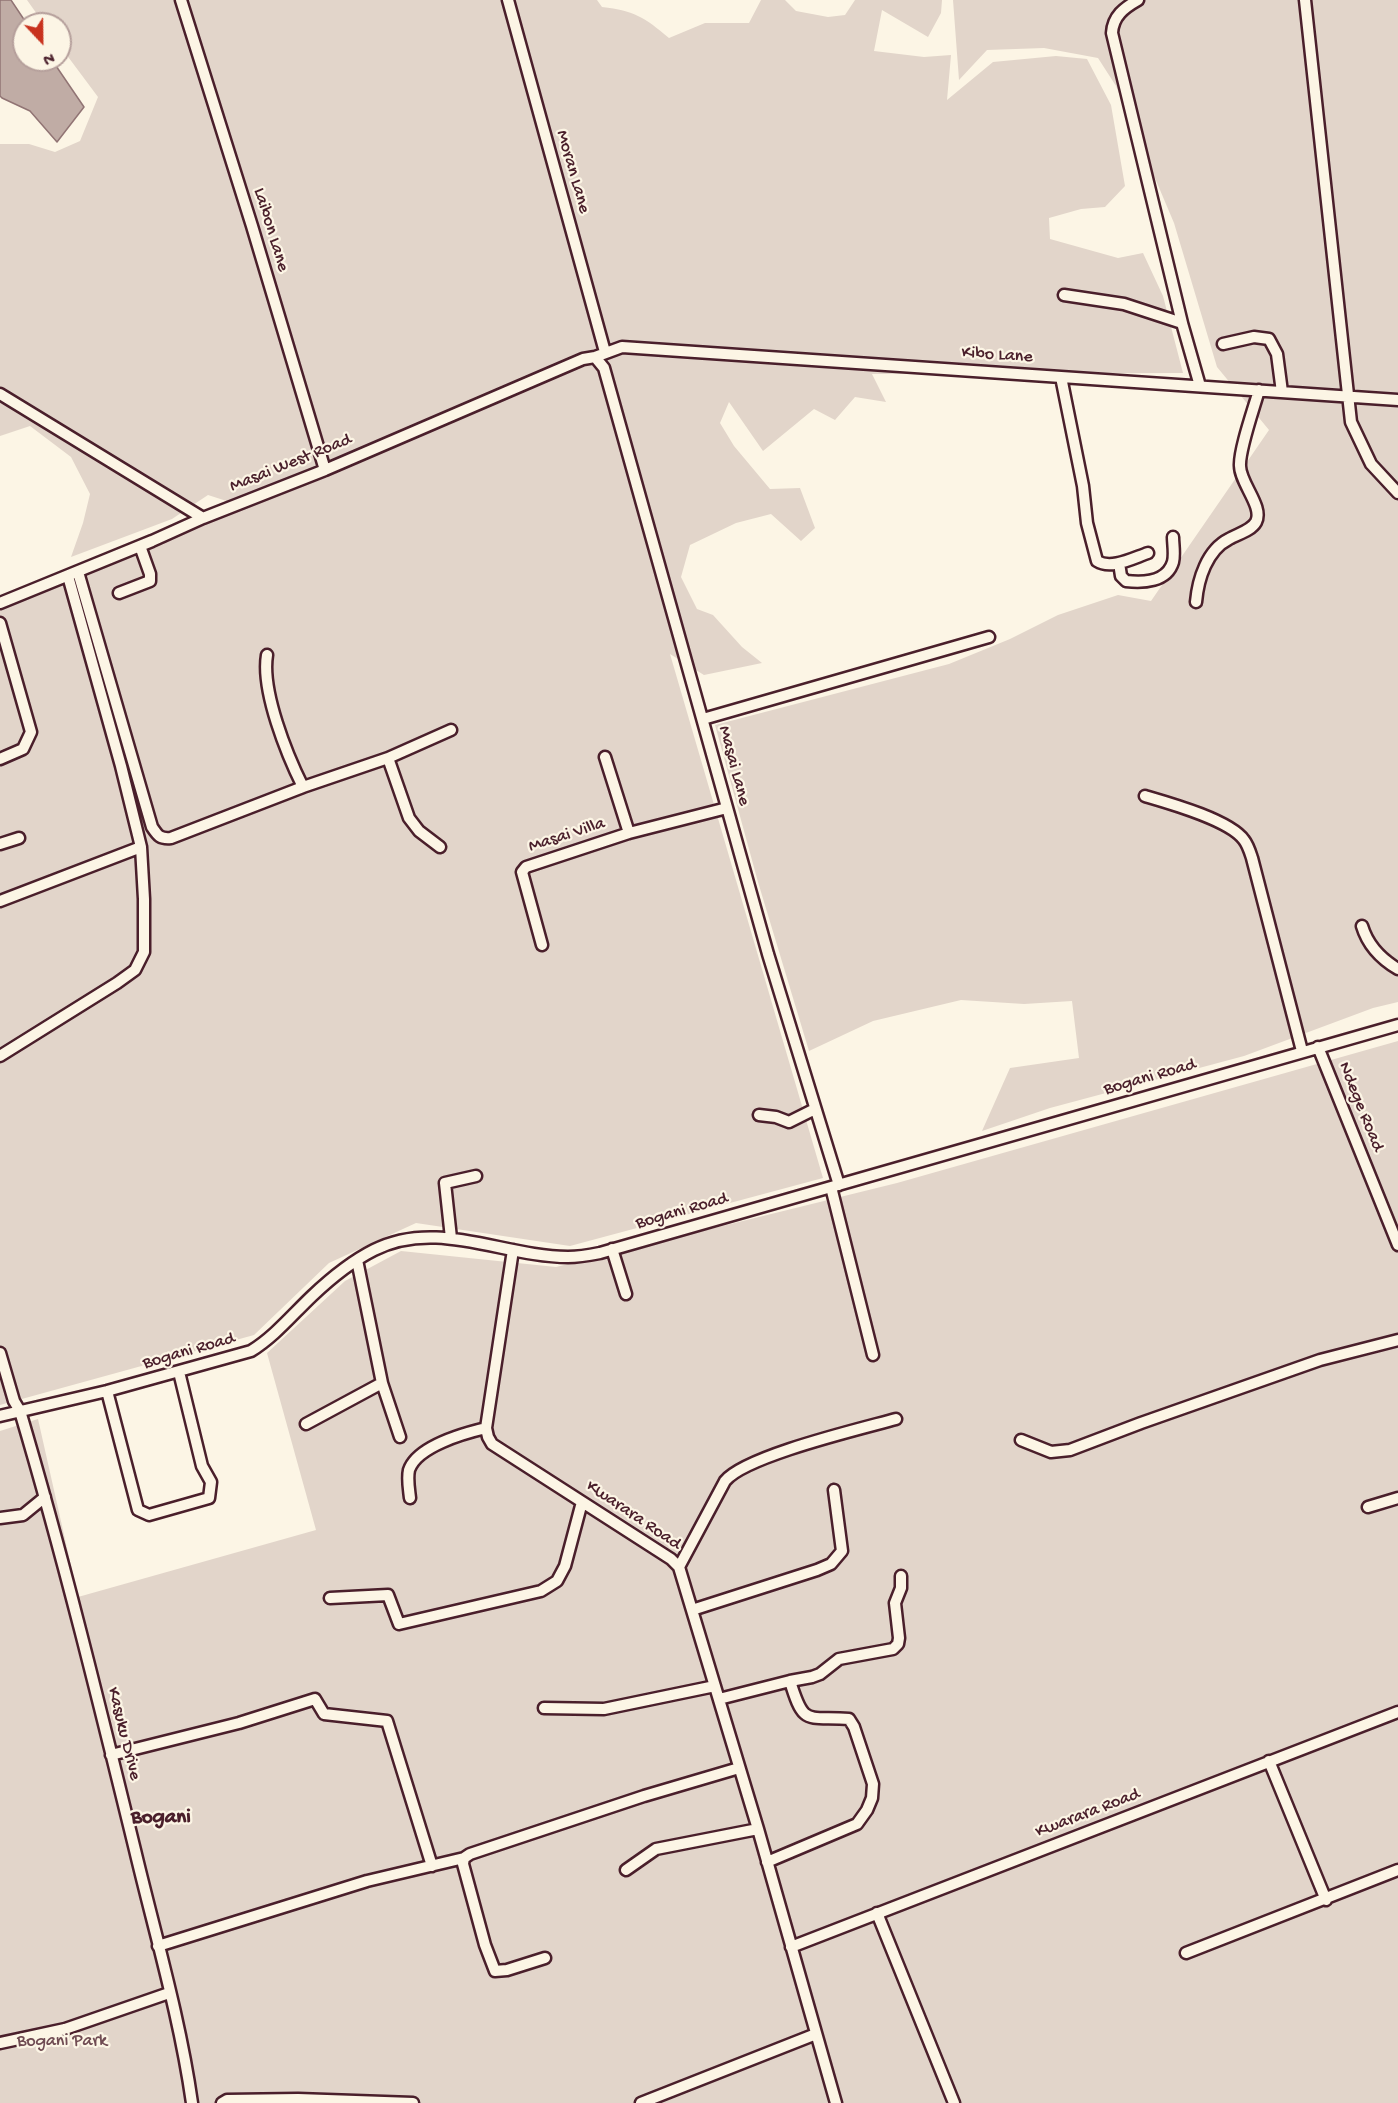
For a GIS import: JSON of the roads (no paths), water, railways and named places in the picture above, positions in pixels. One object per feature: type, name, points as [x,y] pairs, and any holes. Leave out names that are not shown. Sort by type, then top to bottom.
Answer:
[{"type":"street","name":"Laibon Lane","points":[[181,0],[325,470]]},
{"type":"street","name":"Moran Lane","points":[[508,0],[600,355]]},
{"type":"street","points":[[1138,0],[1119,13],[1113,23],[1112,33],[1182,323],[1200,386]]},
{"type":"street","points":[[1305,0],[1350,422],[1371,464],[1398,493]]},
{"type":"street","points":[[1064,295],[1124,304],[1182,323]]},
{"type":"street","points":[[1224,344],[1254,337],[1264,336],[1269,339],[1277,354],[1282,392]]},
{"type":"street","name":"Kibo Lane","points":[[600,355],[622,347],[670,349],[756,357],[1398,400]]},
{"type":"street","name":"Masai West Road","points":[[0,603],[325,470],[583,359],[600,355]]},
{"type":"street","name":"Masai Lane","points":[[600,355],[768,954],[815,1109],[873,1355]]},
{"type":"street","points":[[1061,377],[1081,476],[1087,523],[1097,561],[1103,565],[1119,563],[1148,553]]},
{"type":"street","points":[[1196,602],[1198,582],[1203,568],[1218,547],[1227,539],[1253,526],[1257,520],[1256,505],[1247,490],[1239,466],[1259,390]]},
{"type":"street","points":[[0,394],[203,518]]},
{"type":"street","points":[[1119,563],[1121,576],[1126,581],[1149,582],[1159,578],[1173,562],[1173,537]]},
{"type":"street","points":[[119,593],[150,581],[150,574],[140,546]]},
{"type":"street","points":[[73,574],[152,827],[158,836],[171,838],[303,787],[388,758],[451,730]]},
{"type":"street","points":[[0,1056],[135,970],[141,962],[145,943],[141,847],[73,574]]},
{"type":"street","points":[[0,623],[31,732],[23,749],[0,759]]},
{"type":"street","points":[[703,719],[989,637]]},
{"type":"street","points":[[267,655],[265,666],[267,680],[285,750],[303,787]]},
{"type":"street","name":"Masai Villa","points":[[605,757],[629,833]]},
{"type":"street","points":[[388,758],[409,818],[419,831],[440,847]]},
{"type":"street","points":[[1145,796],[1194,812],[1224,826],[1245,841],[1252,858],[1302,1051]]},
{"type":"street","name":"Masai Villa","points":[[542,945],[523,869],[629,833],[727,808]]},
{"type":"street","points":[[0,844],[19,838]]},
{"type":"street","points":[[0,901],[141,847]]},
{"type":"street","points":[[1362,926],[1369,943],[1377,954],[1398,969]]},
{"type":"street","name":"Bogani Road","points":[[0,1416],[107,1391],[251,1351],[272,1336],[315,1293],[357,1260],[374,1250],[398,1242],[427,1237],[451,1238],[513,1250],[568,1257],[612,1249],[1398,1024]]},
{"type":"street","name":"Ndege Road","points":[[1318,1047],[1398,1245]]},
{"type":"street","points":[[759,1115],[776,1117],[789,1122],[815,1109]]},
{"type":"street","points":[[451,1238],[445,1183],[476,1176]]},
{"type":"street","points":[[612,1249],[626,1294]]},
{"type":"street","points":[[410,1498],[409,1471],[412,1463],[451,1438],[486,1428],[513,1250]]},
{"type":"street","points":[[357,1260],[382,1383],[399,1437]]},
{"type":"street","points":[[1021,1440],[1051,1452],[1070,1450],[1320,1360],[1398,1340]]},
{"type":"street","name":"Kasuku Drive","points":[[0,1353],[45,1497],[158,1946],[192,2103]]},
{"type":"street","points":[[107,1391],[138,1510],[149,1515],[209,1498],[211,1482],[201,1466],[179,1372]]},
{"type":"street","points":[[306,1424],[382,1383]]},
{"type":"street","points":[[679,1567],[725,1480],[736,1470],[789,1450],[896,1419]]},
{"type":"street","name":"Kwarara Road","points":[[486,1428],[492,1444],[671,1559],[679,1567],[758,1829],[836,2103]]},
{"type":"street","points":[[692,1610],[831,1564],[842,1551],[834,1490]]},
{"type":"street","points":[[0,1518],[23,1515],[45,1497]]},
{"type":"street","points":[[1368,1507],[1398,1498]]},
{"type":"street","points":[[330,1598],[388,1596],[399,1624],[541,1591],[557,1581],[565,1566],[582,1502]]},
{"type":"street","points":[[719,1699],[812,1677],[820,1674],[839,1659],[893,1648],[898,1644],[899,1638],[895,1602],[901,1588],[901,1576]]},
{"type":"street","points":[[767,1862],[857,1824],[872,1798],[873,1784],[849,1719],[812,1719],[800,1711],[789,1681]]},
{"type":"street","points":[[544,1708],[604,1709],[715,1686]]},
{"type":"street","points":[[111,1755],[239,1723],[315,1699],[324,1714],[387,1721],[432,1866]]},
{"type":"street","name":"Kwarara Road","points":[[791,1947],[1398,1712]]},
{"type":"street","points":[[1269,1761],[1326,1900]]},
{"type":"street","points":[[158,1946],[367,1881],[464,1858],[470,1854],[644,1796],[740,1768]]},
{"type":"street","points":[[626,1870],[656,1849],[758,1829]]},
{"type":"street","points":[[464,1858],[463,1864],[485,1945],[495,1971],[507,1970],[545,1958]]},
{"type":"street","points":[[1186,1953],[1398,1870]]},
{"type":"street","points":[[878,1913],[954,2103]]},
{"type":"street","points":[[0,2043],[65,2030],[169,1993]]},
{"type":"street","points":[[641,2103],[816,2034]]},
{"type":"street","points":[[222,2103],[227,2100],[298,2099],[414,2103]]},
{"type":"district","name":"Bogani","points":[[161,1819]]},
{"type":"park label","name":"Bogani Park","points":[[62,2042]]}]
